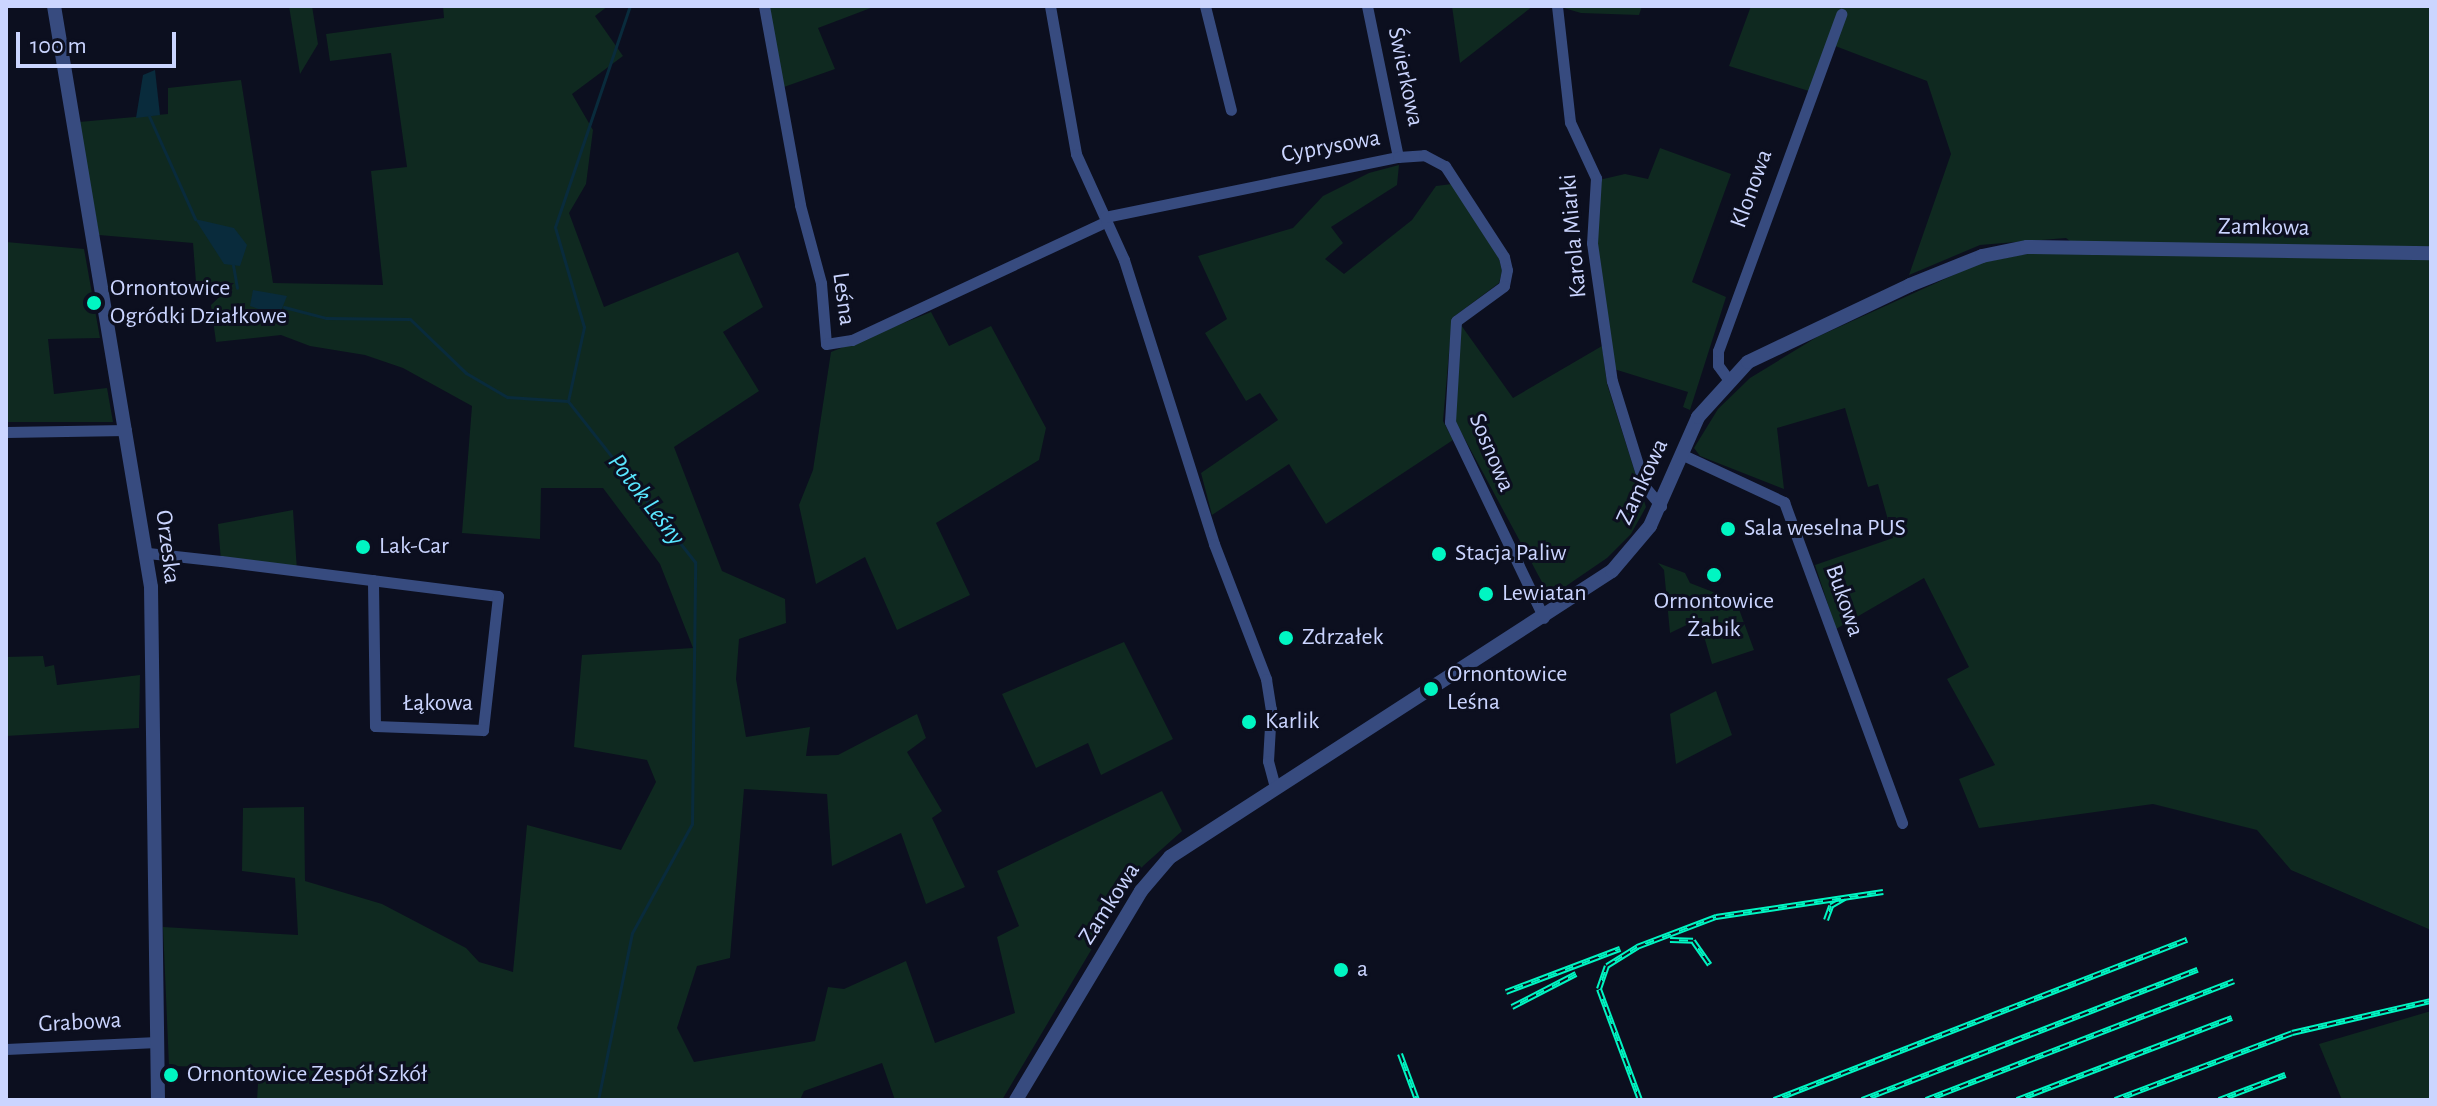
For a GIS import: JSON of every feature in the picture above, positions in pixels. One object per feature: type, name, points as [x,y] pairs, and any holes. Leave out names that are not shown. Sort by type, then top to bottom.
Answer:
[{"type":"street","name":"Orzeska","points":[[54,6],[148,553],[158,1100]]},
{"type":"street","name":"Leśna","points":[[764,6],[794,176],[821,283],[826,344],[852,340],[1106,219]]},
{"type":"street","points":[[1050,6],[1076,154],[1106,219],[1214,544],[1266,679],[1271,709],[1268,761],[1275,788]]},
{"type":"street","points":[[1205,6],[1231,110]]},
{"type":"street","name":"Świerkowa","points":[[1367,6],[1398,157]]},
{"type":"street","name":"Karola Miarki","points":[[1557,6],[1570,122],[1596,178],[1592,243],[1612,381],[1645,487],[1661,506]]},
{"type":"street","name":"Klonowa","points":[[1728,379],[1718,365],[1718,351],[1841,14]]},
{"type":"street","name":"Cyprysowa","points":[[1106,219],[1398,157],[1424,155],[1445,166],[1504,257],[1507,270]]},
{"type":"street","name":"Zamkowa","points":[[1016,1100],[1157,869],[1189,841],[1544,618],[1627,557],[1661,506],[1698,417],[1728,379],[1763,353],[1843,314],[1982,256],[2027,247],[2431,253]]},
{"type":"street","name":"Sosnowa","points":[[1507,270],[1504,286],[1456,321],[1450,422],[1544,618]]},
{"type":"street","points":[[6,432],[126,430]]},
{"type":"street","name":"Bukowa","points":[[1681,454],[1784,502],[1902,823]]},
{"type":"street","name":"Łąkowa","points":[[148,553],[373,580],[498,596],[483,730],[375,726],[373,580]]},
{"type":"street","name":"Grabowa","points":[[6,1049],[157,1042]]},
{"type":"green space","points":[[289,6],[312,6],[318,44],[300,74]]},
{"type":"green space","points":[[443,6],[608,6],[595,16],[623,56],[572,94],[593,130],[586,184],[569,213],[604,307],[738,252],[763,307],[723,332],[759,391],[674,447],[722,571],[785,599],[786,623],[739,639],[736,679],[746,737],[810,727],[806,756],[838,755],[917,714],[926,738],[907,752],[942,811],[932,818],[965,887],[926,904],[901,833],[832,866],[827,794],[744,789],[730,958],[697,966],[677,1028],[694,1062],[815,1041],[828,987],[844,989],[906,961],[935,1043],[1015,1013],[997,937],[1019,926],[997,871],[1162,791],[1182,831],[1143,866],[1128,888],[1002,1100],[895,1100],[882,1063],[804,1091],[800,1100],[257,1100],[259,1068],[169,1066],[163,927],[298,935],[295,878],[242,871],[243,808],[304,807],[305,881],[382,904],[466,948],[479,962],[513,972],[527,825],[621,850],[656,782],[647,760],[574,747],[582,655],[693,648],[660,564],[603,488],[541,488],[540,539],[462,533],[472,406],[403,368],[365,355],[310,346],[281,335],[216,342],[211,305],[234,283],[196,282],[193,243],[99,235],[79,122],[168,114],[168,88],[241,80],[273,283],[383,285],[371,171],[407,167],[391,53],[330,61],[326,34],[444,18]]},
{"type":"green space","points":[[769,6],[876,6],[818,28],[835,69],[781,88]]},
{"type":"green space","points":[[1452,6],[1533,6],[1460,63]]},
{"type":"green space","points":[[1557,6],[1642,6],[1639,15],[1581,13]]},
{"type":"green space","points":[[1751,6],[2431,6],[2431,930],[2291,870],[2257,830],[2153,804],[1979,828],[1959,779],[1995,765],[1947,679],[1969,667],[1924,578],[1836,629],[1815,565],[1893,538],[1878,484],[1868,487],[1845,408],[1777,428],[1784,489],[1700,456],[1694,448],[1718,409],[1750,378],[1817,337],[1980,263],[2026,254],[2087,254],[2066,238],[1980,245],[1909,275],[1951,154],[1927,81],[1830,44],[1812,92],[1729,66]]},
{"type":"green space","points":[[1660,148],[1731,174],[1692,282],[1726,297],[1690,410],[1683,407],[1688,392],[1614,369],[1595,236],[1599,180],[1625,174],[1648,179]]},
{"type":"green space","points":[[1399,165],[1397,185],[1331,227],[1343,243],[1325,259],[1344,274],[1412,220],[1436,186],[1452,184],[1498,254],[1502,271],[1499,283],[1452,318],[1443,421],[1453,440],[1326,524],[1289,464],[1212,515],[1201,473],[1278,420],[1260,393],[1246,401],[1205,333],[1227,319],[1198,256],[1293,228],[1323,196],[1369,173]]},
{"type":"green space","points":[[6,242],[84,249],[100,338],[48,339],[54,394],[107,388],[113,422],[6,422]]},
{"type":"green space","points":[[931,312],[949,346],[991,326],[1046,428],[1039,460],[936,523],[970,595],[897,630],[865,557],[816,584],[799,505],[813,470],[831,352]]},
{"type":"green space","points":[[1461,325],[1513,398],[1602,346],[1607,384],[1646,507],[1631,534],[1607,558],[1550,597],[1454,419]]},
{"type":"green space","points":[[293,510],[297,571],[221,561],[218,524]]},
{"type":"green space","points":[[1658,563],[1685,573],[1690,583],[1736,601],[1754,650],[1712,664],[1699,619],[1670,633],[1664,570]]},
{"type":"green space","points":[[1124,642],[1173,739],[1101,775],[1088,743],[1036,768],[1002,694]]},
{"type":"green space","points":[[43,656],[45,667],[54,665],[57,685],[140,675],[139,728],[6,736],[6,657]]},
{"type":"green space","points":[[1716,691],[1732,735],[1676,764],[1670,714]]},
{"type":"green space","points":[[2431,1011],[2431,1100],[2342,1100],[2319,1044]]},
{"type":"water","points":[[155,70],[160,115],[136,118],[143,75]]},
{"type":"water","points":[[195,219],[234,228],[247,245],[240,266],[224,264]]},
{"type":"water","points":[[253,290],[287,296],[279,316],[250,306]]},
{"type":"waterway","name":"Potok Leśny","points":[[598,1100],[632,933],[692,824],[695,562],[568,401],[584,327],[555,227],[630,6]]},
{"type":"waterway","points":[[149,116],[195,219]]},
{"type":"waterway","points":[[233,265],[237,288]]},
{"type":"waterway","points":[[284,307],[326,318],[410,319],[466,373],[507,397],[568,401]]},
{"type":"railway","points":[[1640,1100],[1599,989],[1607,966],[1637,947],[1716,917],[1883,892]]},
{"type":"railway","points":[[1826,920],[1831,906],[1845,898]]},
{"type":"railway","points":[[1670,940],[1693,941],[1710,965]]},
{"type":"railway","points":[[1774,1100],[2187,940]]},
{"type":"railway","points":[[1506,992],[1620,949]]},
{"type":"railway","points":[[1862,1100],[2198,970]]},
{"type":"railway","points":[[1512,1007],[1576,974]]},
{"type":"railway","points":[[1926,1100],[2234,981]]},
{"type":"railway","points":[[2115,1100],[2292,1033],[2431,1001]]},
{"type":"railway","points":[[2017,1100],[2232,1018]]},
{"type":"railway","points":[[1400,1054],[1417,1100]]},
{"type":"railway","points":[[2219,1100],[2285,1075]]},
{"type":"place","name":"Ornontowice Ogródki Działkowe","points":[[94,303]]},
{"type":"place","name":"Sala weselna PUS","points":[[1728,529]]},
{"type":"place","name":"Lak-Car","points":[[363,547]]},
{"type":"place","name":"Stacja Paliw","points":[[1439,554]]},
{"type":"place","name":"Ornontowice Żabik","points":[[1714,575]]},
{"type":"place","name":"Lewiatan","points":[[1486,594]]},
{"type":"place","name":"Zdrzałek","points":[[1286,638]]},
{"type":"place","name":"Ornontowice Leśna","points":[[1431,689]]},
{"type":"place","name":"Karlik","points":[[1249,722]]},
{"type":"place","name":"a","points":[[1341,970]]},
{"type":"place","name":"Ornontowice Zespół Szkół","points":[[171,1075]]}]
